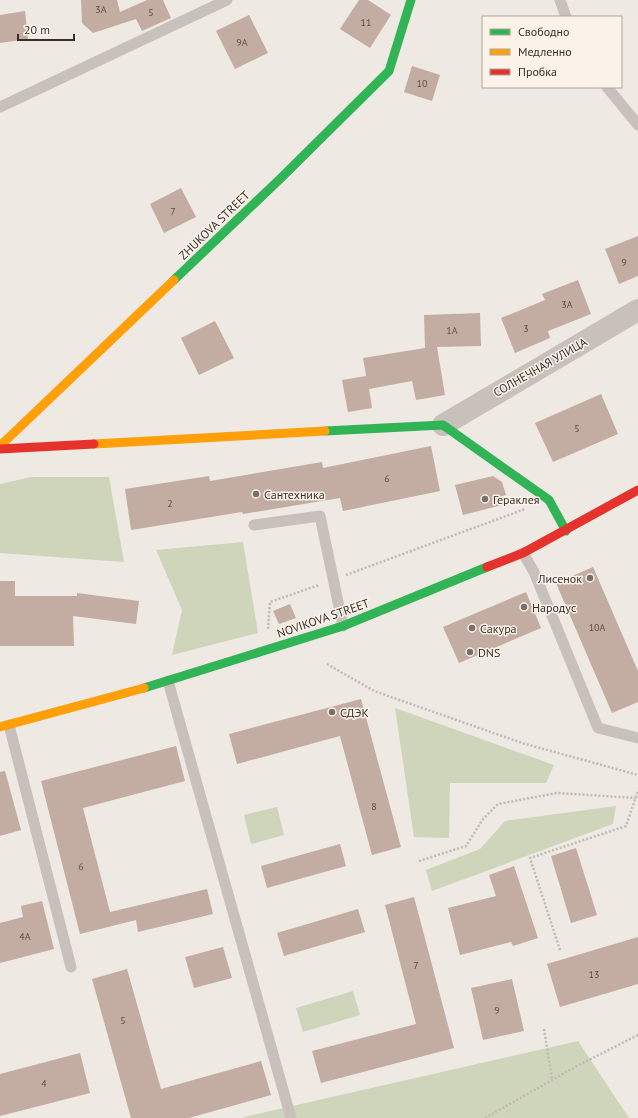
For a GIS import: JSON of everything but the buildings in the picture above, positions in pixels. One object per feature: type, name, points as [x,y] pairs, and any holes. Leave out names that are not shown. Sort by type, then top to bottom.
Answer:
[{"type":"street","name":"ZHUKOVA STREET","points":[[0,446],[276,183],[389,71],[411,0]]},
{"type":"street","name":"СОЛНЕЧНАЯ УЛИЦА","points":[[443,425],[638,310]]},
{"type":"street","points":[[0,449],[443,425],[549,500],[566,531]]},
{"type":"street","name":"NOVIKOVA STREET","points":[[4,726],[168,681],[343,626],[523,553],[566,531],[638,490]]},
{"type":"lane","points":[[0,107],[228,0]]},
{"type":"lane","points":[[560,0],[566,16]]},
{"type":"lane","points":[[608,88],[638,125]]},
{"type":"lane","points":[[254,525],[320,516],[343,626]]},
{"type":"lane","points":[[523,553],[534,572],[598,728],[638,738]]},
{"type":"lane","points":[[168,681],[291,1118]]},
{"type":"lane","points":[[4,726],[71,967]]},
{"type":"path","points":[[268,630],[270,602],[334,580],[549,500]]},
{"type":"path","points":[[327,664],[374,691],[522,742],[638,775]]},
{"type":"path","points":[[560,950],[530,858],[626,826],[638,791]]},
{"type":"path","points":[[419,861],[466,846],[483,819],[498,804],[558,793],[636,798]]},
{"type":"path","points":[[544,1029],[552,1079]]},
{"type":"path","points":[[485,1118],[552,1079],[638,1035]]},
{"type":"green space","points":[[31,477],[109,477],[124,562],[0,553],[0,484]]},
{"type":"green space","points":[[243,542],[258,633],[172,655],[182,610],[156,550]]},
{"type":"green space","points":[[395,708],[554,765],[546,783],[450,783],[449,838],[414,837]]},
{"type":"green space","points":[[616,806],[613,824],[432,891],[426,870],[480,849],[505,821]]},
{"type":"green space","points":[[277,807],[284,835],[251,844],[244,815]]},
{"type":"green space","points":[[353,991],[360,1015],[303,1032],[296,1008]]},
{"type":"green space","points":[[578,1041],[629,1118],[243,1118],[244,1117]]},
{"type":"traffic: fast","points":[[174,280],[282,177],[389,71],[411,0]]},
{"type":"traffic: fast","points":[[325,431],[443,425],[549,500],[566,531]]},
{"type":"traffic: fast","points":[[144,688],[343,626],[487,567]]},
{"type":"traffic: slow","points":[[0,446],[174,280]]},
{"type":"traffic: slow","points":[[94,444],[325,431]]},
{"type":"traffic: slow","points":[[0,727],[144,688]]},
{"type":"traffic: jam","points":[[0,449],[94,444]]},
{"type":"traffic: jam","points":[[487,567],[523,553],[638,490]]},
{"type":"place","name":"Сантехника","points":[[256,494]]},
{"type":"place","name":"Гераклея","points":[[485,499]]},
{"type":"place","name":"Лисенок","points":[[590,578]]},
{"type":"place","name":"Народус","points":[[524,607]]},
{"type":"place","name":"Сакура","points":[[472,628]]},
{"type":"place","name":"DNS","points":[[470,652]]},
{"type":"place","name":"СДЭК","points":[[332,712]]}]
